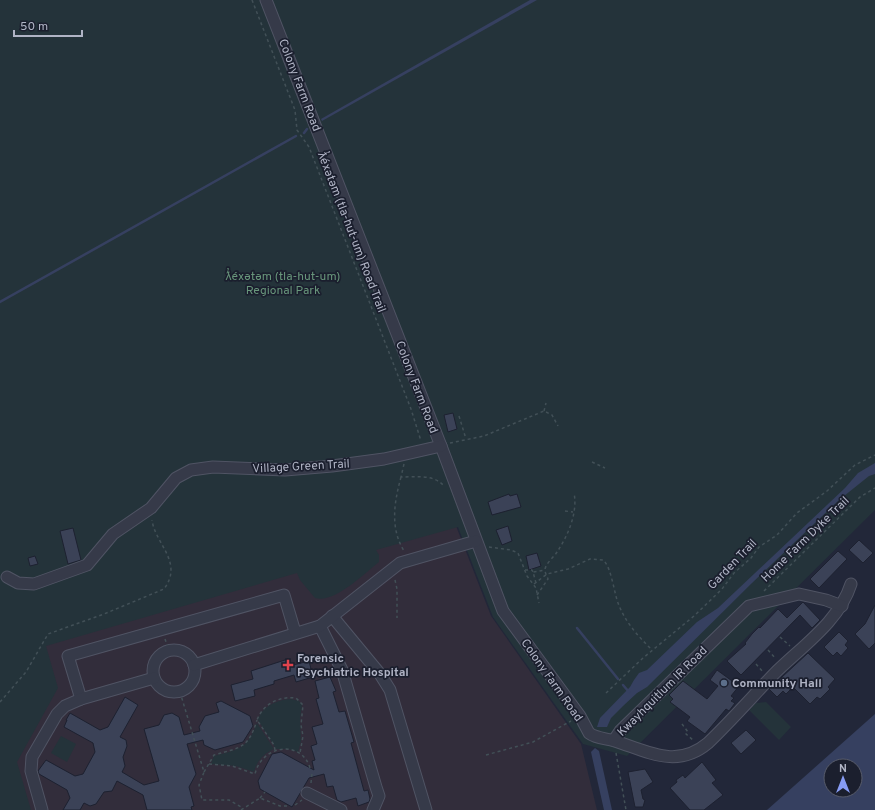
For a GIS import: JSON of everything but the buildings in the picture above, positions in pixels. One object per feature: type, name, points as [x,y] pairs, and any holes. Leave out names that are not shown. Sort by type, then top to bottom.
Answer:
[{"type":"street","name":"Colony Farm Road","points":[[266,0],[440,446],[480,544],[503,611],[580,716],[589,733],[599,738],[614,740]]},
{"type":"street","name":"Village Green Trail","points":[[7,577],[18,583],[28,585],[82,568],[91,562],[114,534],[152,508],[176,478],[185,472],[197,468],[213,467],[266,470],[306,468],[384,459],[440,446]]},
{"type":"street","points":[[194,665],[296,632],[320,626],[400,563],[480,544]]},
{"type":"street","name":"Kwayhquitlum IR Road","points":[[749,606],[620,731],[614,740],[630,747],[668,757],[685,756],[700,750],[717,735],[842,606],[852,584]]},
{"type":"street","points":[[749,606],[798,594],[826,600],[842,606]]},
{"type":"street","points":[[81,699],[68,656],[284,595],[296,632]]},
{"type":"street","points":[[332,616],[380,674],[390,690],[426,810]]},
{"type":"street","points":[[320,626],[342,670],[379,796],[373,810]]},
{"type":"street","points":[[169,651],[183,652],[189,656],[194,665],[195,675],[193,682],[180,692],[166,691],[160,687],[154,678],[153,668],[158,659],[169,651]]},
{"type":"street","points":[[42,810],[31,770],[32,758],[57,714],[65,706],[81,699],[154,678]]},
{"type":"street","points":[[307,793],[341,810]]},
{"type":"path","name":"ƛ̓éxətəm (tla-hut-um) Road Trail","points":[[252,0],[295,110],[297,130],[309,147],[411,409],[420,435],[422,450]]},
{"type":"path","points":[[544,411],[546,403]]},
{"type":"path","points":[[440,446],[484,436],[544,411],[552,415],[558,426]]},
{"type":"path","points":[[459,416],[467,440]]},
{"type":"path","name":"Garden Trail","points":[[606,693],[652,650],[694,616],[722,590],[734,573],[752,558],[759,547],[778,535],[796,513],[827,491],[855,465],[875,455]]},
{"type":"path","points":[[592,462],[606,468]]},
{"type":"path","points":[[409,560],[398,540],[395,530],[396,495],[400,476],[436,479],[447,489]]},
{"type":"path","name":"Home Farm Dyke Trail","points":[[749,606],[855,503],[875,488]]},
{"type":"path","points":[[525,570],[532,570],[533,572],[545,570],[560,549],[572,523],[574,512],[574,493]]},
{"type":"path","points":[[0,702],[26,672],[48,634],[164,590],[170,577],[170,564],[166,551],[152,524],[152,508]]},
{"type":"path","points":[[565,511],[574,512]]},
{"type":"path","points":[[480,544],[518,553],[529,579],[535,584]]},
{"type":"path","points":[[535,584],[547,574],[562,571],[594,559],[605,562],[621,612],[635,632],[652,650]]},
{"type":"path","points":[[576,562],[577,566]]},
{"type":"path","points":[[537,595],[546,583],[548,577],[545,570]]},
{"type":"path","points":[[389,571],[397,587],[397,618]]},
{"type":"path","points":[[533,572],[539,603]]},
{"type":"path","points":[[162,629],[169,651]]},
{"type":"path","points":[[780,637],[785,641]]},
{"type":"path","points":[[768,650],[772,654]]},
{"type":"path","points":[[756,664],[759,667]]},
{"type":"path","points":[[180,692],[204,772]]},
{"type":"path","points":[[265,792],[260,798],[242,809],[229,800],[202,800],[199,785],[204,772],[214,755],[246,744],[251,738],[257,720],[263,709],[274,701],[292,697],[301,701],[303,705],[301,725],[303,736],[300,753]]},
{"type":"path","points":[[486,755],[533,742],[580,716]]},
{"type":"path","points":[[257,720],[274,745],[275,750]]},
{"type":"path","points":[[682,724],[688,732],[686,734],[700,750]]},
{"type":"path","points":[[209,764],[232,766],[255,774],[261,759],[275,750],[284,749],[300,753],[310,768]]},
{"type":"path","points":[[617,754],[626,810]]},
{"type":"path","points":[[260,798],[280,806],[289,806]]},
{"type":"shaded area","name":"Forensic Psychiatric Hospital","points":[[456,526],[491,616],[581,744],[597,810],[28,810],[14,761],[44,645]]},
{"type":"green space","name":"ƛ̓éxətəm (tla-hut-um) Regional Park","points":[[0,0],[875,0],[875,510],[627,756],[583,744],[493,617],[458,527],[376,550],[379,555],[379,562],[358,580],[340,592],[323,599],[315,598],[300,580],[297,573],[46,646],[58,688],[17,762],[31,810],[0,810]]},
{"type":"green space","points":[[291,699],[299,701],[302,705],[300,719],[301,741],[298,752],[288,749],[276,749],[258,720],[260,715],[267,707],[275,702]]},
{"type":"green space","points":[[766,702],[791,727],[779,740],[749,710],[756,703]]},
{"type":"green space","points":[[257,723],[274,749],[261,758],[254,772],[236,766],[211,764],[214,756],[242,747],[250,738]]},
{"type":"green space","points":[[61,736],[76,744],[67,762],[51,753]]},
{"type":"water","points":[[530,0],[537,0],[322,121],[321,119]]},
{"type":"water","points":[[875,463],[875,474],[869,476],[839,500],[752,583],[647,687],[637,693],[623,706],[611,718],[607,727],[597,727],[600,718],[630,687],[639,673],[647,670],[697,622],[718,608],[845,488],[858,473]]},
{"type":"water","points":[[875,714],[875,810],[767,810],[823,760],[823,798],[863,798],[863,758],[826,758]]},
{"type":"water","points":[[595,748],[599,751],[612,810],[604,810],[591,752]]},
{"type":"waterway","points":[[304,133],[307,129]]},
{"type":"waterway","points":[[0,302],[296,136]]},
{"type":"waterway","points":[[577,628],[618,679]]},
{"type":"waterway","points":[[623,685],[629,692]]},
{"type":"place","name":"Forensic Psychiatric Hospital","points":[[288,665]]},
{"type":"place","name":"Community Hall","points":[[724,683]]}]
